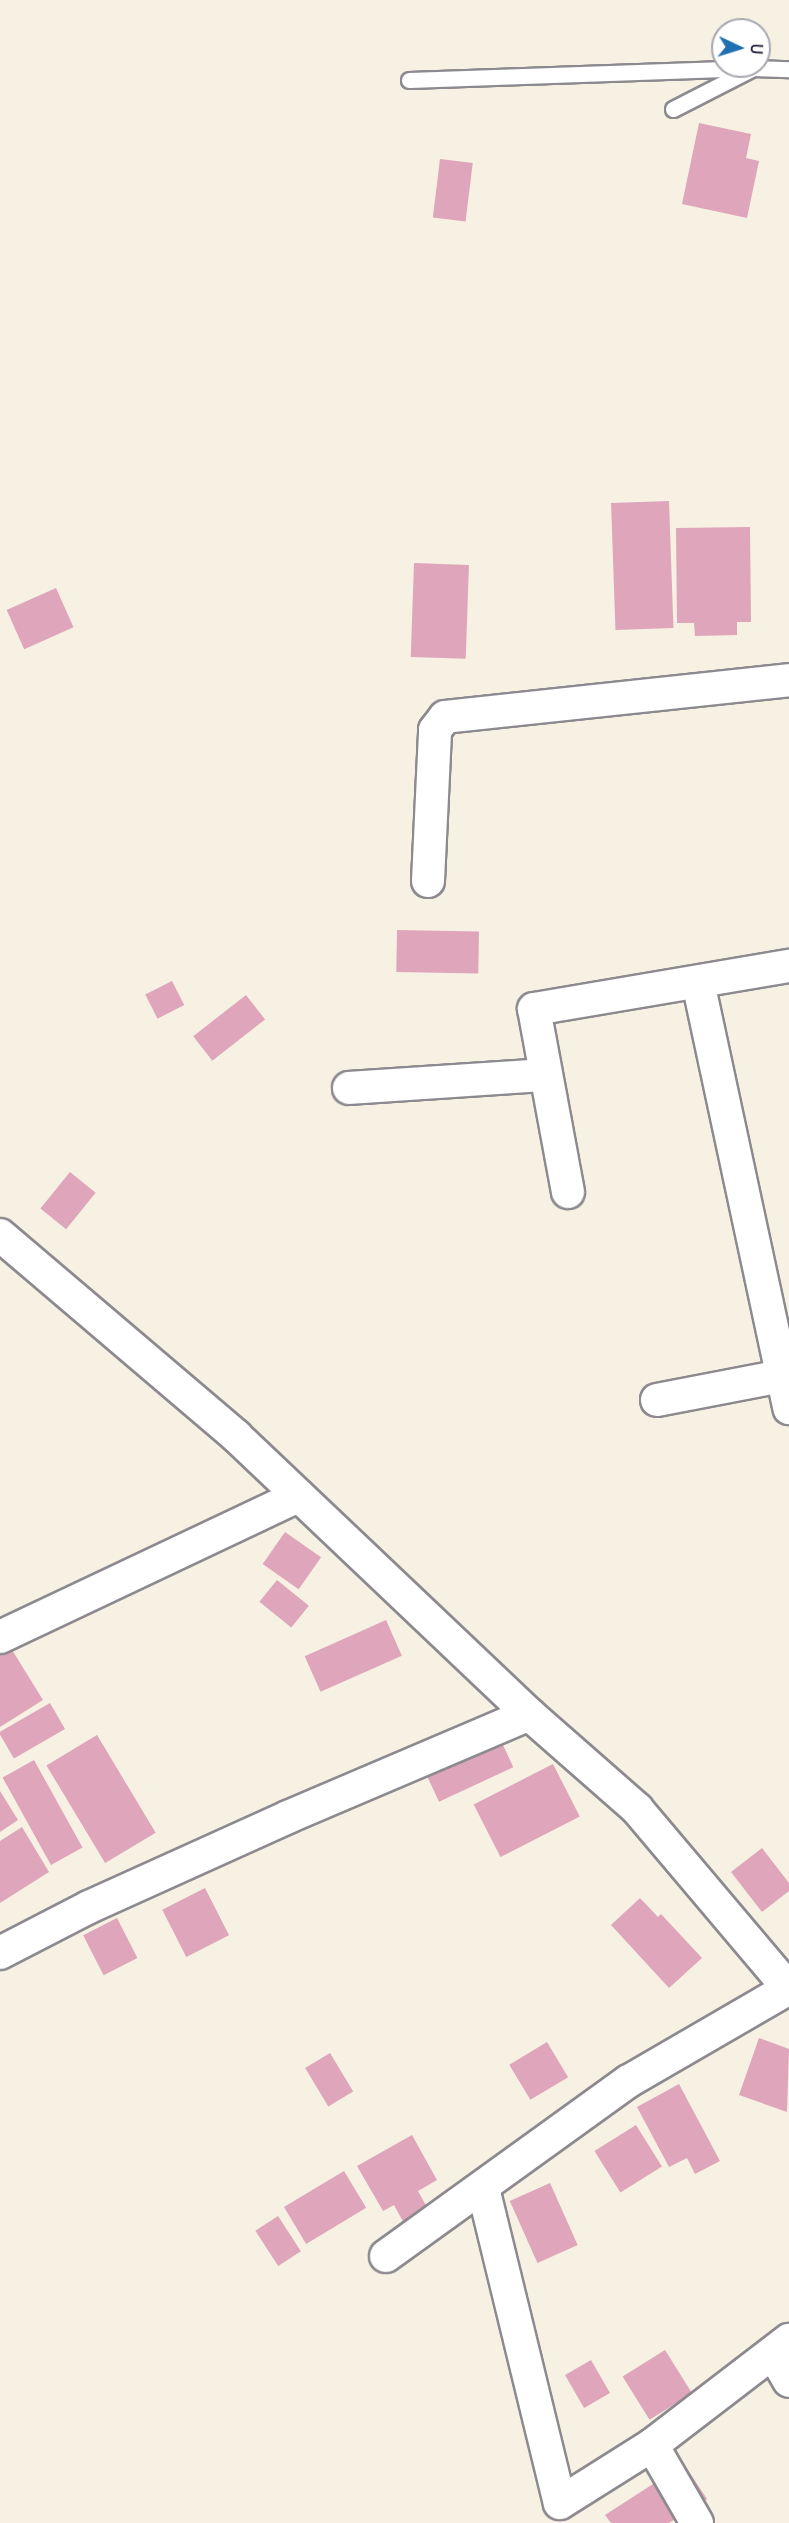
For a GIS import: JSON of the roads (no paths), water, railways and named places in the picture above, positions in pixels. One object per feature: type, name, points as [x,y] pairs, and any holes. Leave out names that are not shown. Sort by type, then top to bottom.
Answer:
[{"type":"street","points":[[428,881],[435,730],[445,717],[789,680]]},
{"type":"street","points":[[568,1192],[534,1009],[789,966]]},
{"type":"street","points":[[698,982],[789,1408]]},
{"type":"street","points":[[349,1088],[546,1075]]},
{"type":"street","points":[[0,1235],[236,1436],[530,1714],[637,1809],[789,1989],[629,2081],[386,2256]]},
{"type":"street","points":[[657,1400],[782,1376]]},
{"type":"street","points":[[0,1637],[298,1496]]},
{"type":"street","points":[[0,1953],[89,1907],[267,1826],[530,1714]]},
{"type":"street","points":[[483,2188],[564,2513],[781,2346],[789,2381]]},
{"type":"street","points":[[652,2445],[696,2523]]},
{"type":"lane","points":[[771,68],[789,69]]},
{"type":"lane","points":[[409,80],[711,69]]},
{"type":"lane","points":[[673,109],[733,78]]}]
